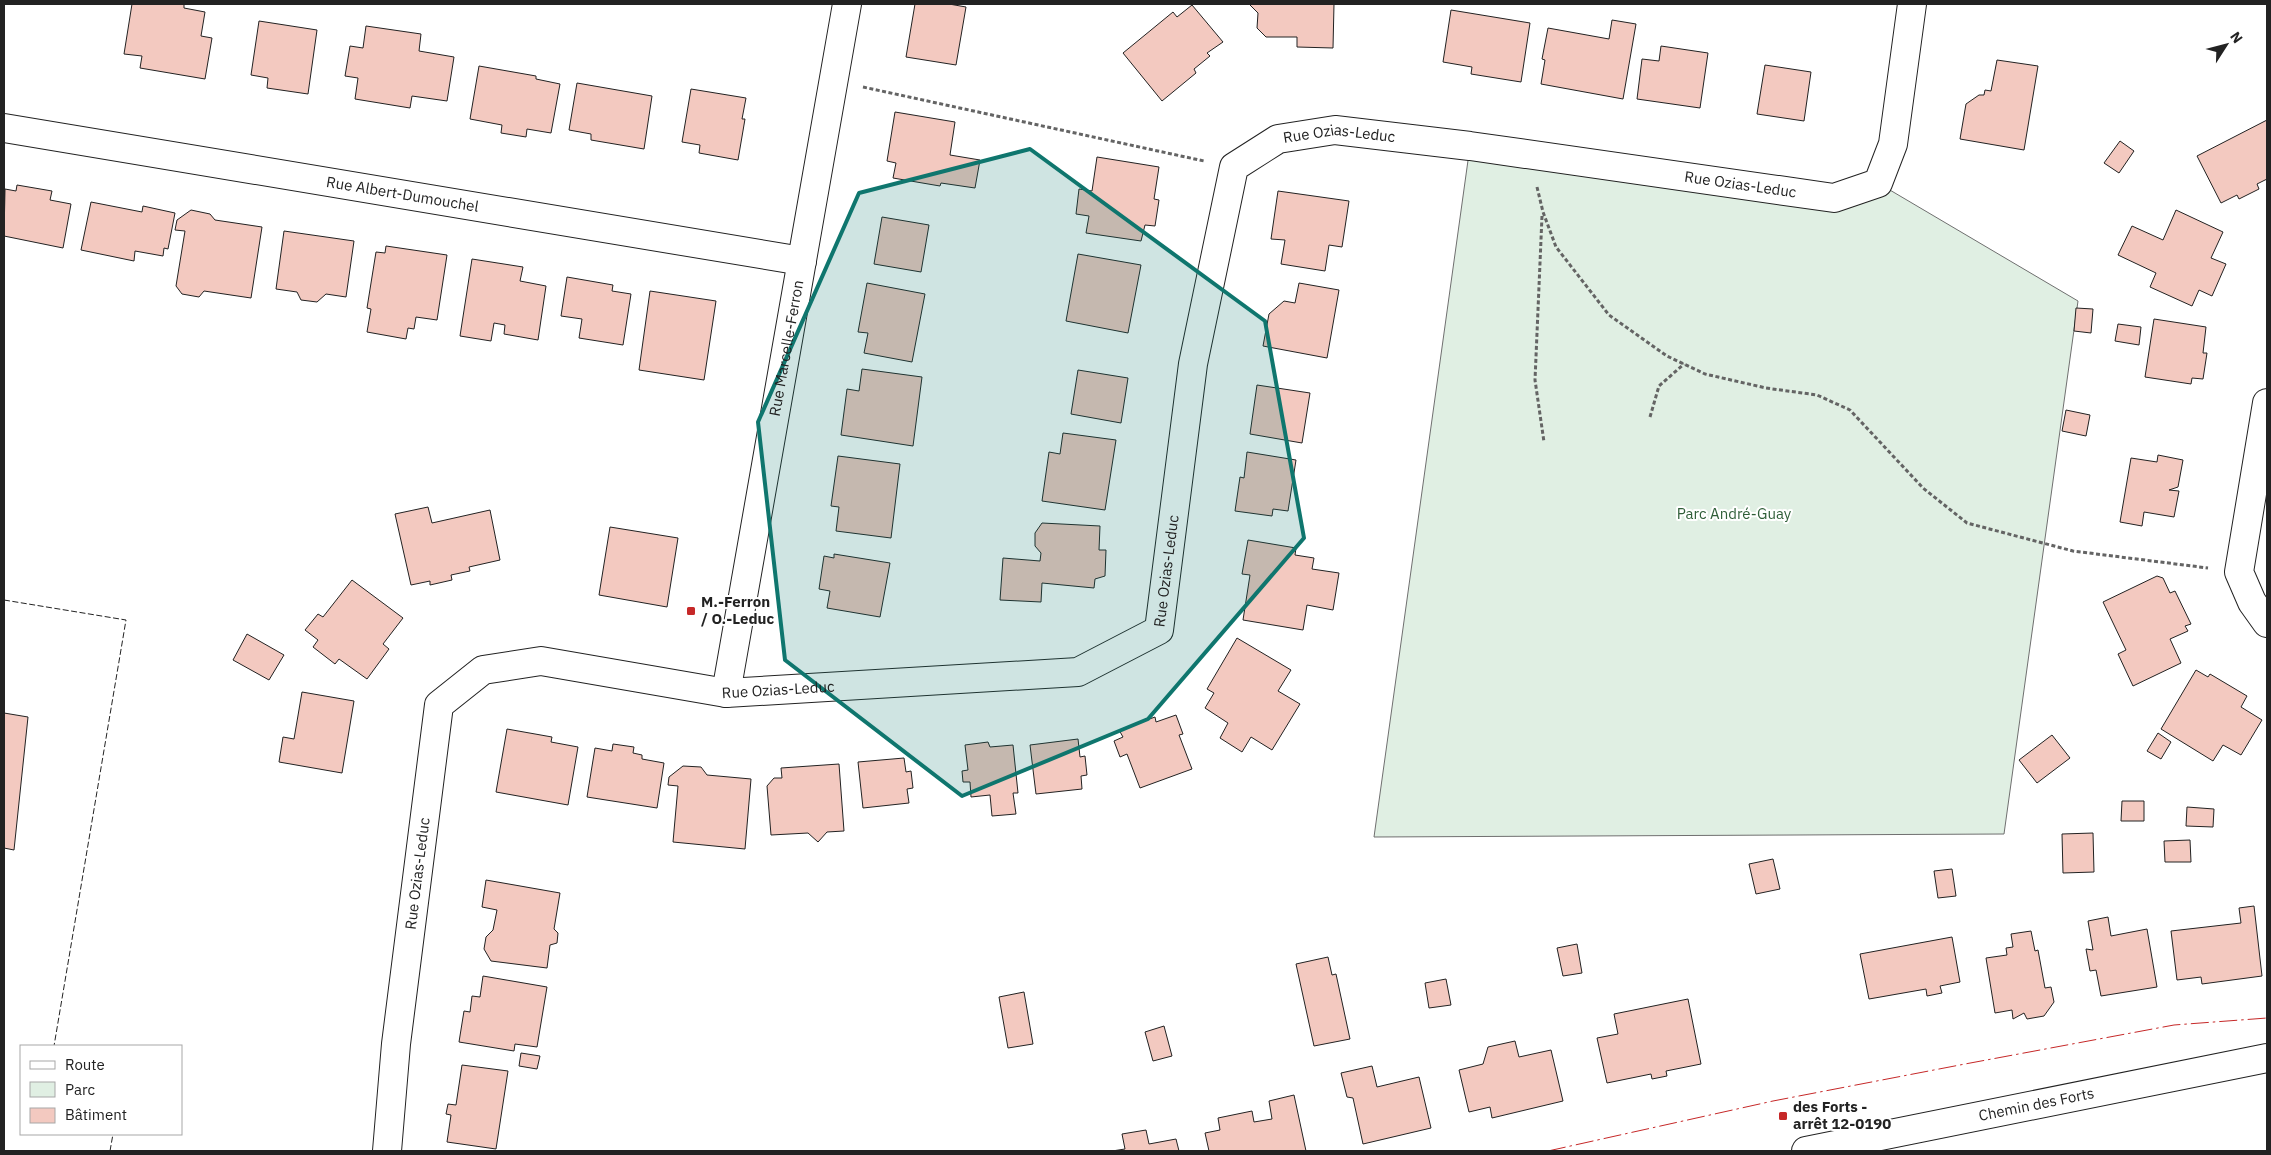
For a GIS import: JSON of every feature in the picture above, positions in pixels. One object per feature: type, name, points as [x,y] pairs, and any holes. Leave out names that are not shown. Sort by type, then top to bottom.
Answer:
[{"type":"street","name":"Rue Marcelle-Ferron","points":[[726,693],[847,4]]},
{"type":"street","name":"Rue Ozias-Leduc","points":[[387,1151],[396,1044],[439,705],[483,670],[541,661],[726,693],[1078,672],[1158,630],[1193,364],[1234,167],[1278,139],[1335,130],[1529,154],[1834,198],[1878,183],[1893,144],[1912,4]]},
{"type":"street","name":"Rue Albert-Dumouchel","points":[[4,128],[802,261]]},
{"type":"street","points":[[2267,403],[2239,572],[2252,602],[2267,623]]},
{"type":"street","name":"Chemin des Forts","points":[[1806,1151],[2267,1058]]},
{"type":"path","points":[[834,80],[1234,167]]},
{"type":"path","points":[[1529,154],[1543,212],[1556,246],[1609,315],[1666,356],[1705,374],[1766,388],[1816,394],[1850,410],[1923,488],[1967,523],[2073,551],[2239,572]]},
{"type":"path","points":[[1543,212],[1535,380],[1544,442]]},
{"type":"path","points":[[1650,418],[1659,386],[1684,364]]},
{"type":"highlighted area","points":[[1030,149],[1265,321],[1304,538],[1148,719],[962,796],[785,660],[758,422],[859,193]]},
{"type":"green space","name":"Parc André-Guay","points":[[1470,146],[1834,198],[1878,183],[2078,301],[2004,834],[1374,837]]},
{"type":"building","points":[[132,4],[184,4],[184,8],[205,12],[201,36],[212,38],[205,79],[140,68],[142,56],[124,54]]},
{"type":"building","points":[[915,4],[949,4],[966,7],[956,65],[906,57]]},
{"type":"building","points":[[1249,4],[1334,4],[1333,48],[1297,47],[1297,37],[1266,37],[1257,28],[1258,13]]},
{"type":"building","points":[[1192,5],[1223,42],[1207,53],[1210,56],[1194,69],[1196,73],[1162,101],[1123,53],[1173,12],[1177,17]]},
{"type":"building","points":[[1451,10],[1530,23],[1521,82],[1471,74],[1472,67],[1443,62]]},
{"type":"building","points":[[1612,20],[1636,24],[1623,99],[1541,84],[1545,60],[1542,59],[1548,28],[1609,39]]},
{"type":"building","points":[[259,21],[317,30],[308,94],[267,88],[268,78],[251,75]]},
{"type":"building","points":[[366,26],[421,34],[419,51],[454,57],[447,101],[412,96],[410,108],[355,99],[358,78],[345,76],[350,46],[363,48]]},
{"type":"building","points":[[1661,46],[1708,53],[1700,108],[1637,99],[1642,59],[1659,61]]},
{"type":"building","points":[[1997,60],[2038,66],[2024,150],[1960,139],[1966,104],[1979,95],[1984,95],[1985,90],[1991,91]]},
{"type":"building","points":[[1765,65],[1811,72],[1804,121],[1757,114]]},
{"type":"building","points":[[479,66],[536,76],[536,79],[560,84],[551,133],[527,129],[526,137],[501,133],[502,125],[470,119]]},
{"type":"building","points":[[577,83],[652,96],[644,149],[591,140],[591,134],[569,130]]},
{"type":"building","points":[[691,89],[746,98],[742,119],[745,119],[738,160],[699,153],[700,145],[682,142]]},
{"type":"building","points":[[895,112],[955,122],[950,155],[980,160],[975,188],[941,183],[940,186],[893,178],[896,163],[887,161]]},
{"type":"building","points":[[2267,120],[2267,179],[2257,184],[2259,189],[2239,199],[2237,195],[2221,203],[2197,156]]},
{"type":"building","points":[[2120,141],[2134,151],[2119,173],[2104,163]]},
{"type":"building","points":[[1097,157],[1159,167],[1154,199],[1159,200],[1155,226],[1145,225],[1141,241],[1086,233],[1089,216],[1076,214],[1079,189],[1092,191]]},
{"type":"building","points":[[17,185],[52,191],[50,200],[71,204],[63,248],[4,236],[5,189],[16,191]]},
{"type":"building","points":[[1278,191],[1349,201],[1342,247],[1329,245],[1325,271],[1281,264],[1285,240],[1271,239]]},
{"type":"building","points":[[91,202],[142,212],[143,206],[175,213],[168,249],[164,248],[163,256],[135,251],[134,261],[81,250]]},
{"type":"building","points":[[191,210],[210,214],[215,220],[262,227],[251,298],[204,291],[199,297],[182,294],[176,286],[185,231],[175,230],[177,220]]},
{"type":"building","points":[[2176,210],[2223,232],[2211,258],[2226,264],[2212,296],[2199,290],[2192,306],[2150,287],[2156,273],[2118,255],[2132,226],[2163,240]]},
{"type":"building","points":[[882,217],[929,225],[921,272],[874,264]]},
{"type":"building","points":[[284,231],[354,241],[346,297],[326,294],[317,302],[301,300],[297,292],[276,289]]},
{"type":"building","points":[[386,246],[447,255],[437,320],[416,317],[414,329],[408,328],[406,339],[367,332],[371,309],[367,308],[376,252],[385,253]]},
{"type":"building","points":[[1078,254],[1141,265],[1128,333],[1066,321]]},
{"type":"building","points":[[472,259],[523,267],[520,281],[546,286],[538,340],[504,334],[505,325],[494,323],[491,341],[460,336]]},
{"type":"building","points":[[567,277],[613,285],[612,291],[631,294],[623,345],[579,338],[582,319],[561,316]]},
{"type":"building","points":[[867,283],[925,294],[912,362],[864,353],[868,333],[858,332]]},
{"type":"building","points":[[1299,283],[1339,290],[1327,358],[1263,346],[1269,314],[1284,301],[1295,303]]},
{"type":"building","points":[[650,291],[716,301],[704,380],[639,370]]},
{"type":"building","points":[[2076,308],[2093,309],[2091,333],[2074,331]]},
{"type":"building","points":[[2154,319],[2206,327],[2203,353],[2207,353],[2203,379],[2192,378],[2191,384],[2145,377]]},
{"type":"building","points":[[2118,324],[2141,327],[2139,345],[2115,341]]},
{"type":"building","points":[[862,369],[922,377],[913,446],[841,435],[847,389],[859,391]]},
{"type":"building","points":[[1078,370],[1128,378],[1121,423],[1071,414]]},
{"type":"building","points":[[1257,385],[1310,393],[1302,443],[1250,434]]},
{"type":"building","points":[[2066,410],[2090,415],[2086,436],[2062,431]]},
{"type":"building","points":[[1063,433],[1116,440],[1105,510],[1042,501],[1049,452],[1060,454]]},
{"type":"building","points":[[1247,452],[1296,460],[1288,511],[1273,509],[1272,516],[1235,511],[1240,477],[1244,478]]},
{"type":"building","points":[[2158,455],[2183,460],[2178,487],[2169,490],[2179,491],[2174,517],[2144,512],[2142,526],[2120,522],[2131,458],[2157,462]]},
{"type":"building","points":[[838,456],[900,464],[891,538],[836,531],[839,507],[831,506]]},
{"type":"building","points":[[428,507],[432,523],[490,510],[500,560],[469,567],[470,571],[451,575],[452,580],[430,585],[430,581],[411,585],[395,514]]},
{"type":"building","points":[[1042,523],[1100,526],[1099,550],[1106,550],[1105,576],[1095,579],[1094,588],[1042,583],[1041,602],[1000,600],[1003,558],[1040,561],[1041,553],[1035,546],[1035,533]]},
{"type":"building","points":[[610,527],[678,538],[667,607],[599,595]]},
{"type":"building","points":[[1248,540],[1296,548],[1295,555],[1314,558],[1312,569],[1339,573],[1333,610],[1307,605],[1303,630],[1243,620],[1250,575],[1242,574]]},
{"type":"building","points":[[834,554],[890,563],[880,617],[827,608],[830,591],[819,589],[824,556],[834,558]]},
{"type":"building","points":[[2157,576],[2163,578],[2170,593],[2175,591],[2191,624],[2185,626],[2188,631],[2170,639],[2181,663],[2133,686],[2118,654],[2126,650],[2103,602]]},
{"type":"building","points":[[352,580],[403,618],[383,644],[389,649],[367,679],[339,659],[335,664],[313,647],[318,640],[305,630],[318,614],[323,617]]},
{"type":"building","points":[[247,634],[284,655],[269,680],[233,660]]},
{"type":"building","points":[[1237,638],[1291,670],[1278,691],[1300,704],[1272,750],[1251,737],[1242,752],[1220,738],[1228,723],[1205,708],[1214,693],[1207,689]]},
{"type":"building","points":[[2196,670],[2208,677],[2210,674],[2247,696],[2241,707],[2262,720],[2241,755],[2223,745],[2213,761],[2161,729]]},
{"type":"building","points":[[302,692],[354,701],[342,773],[279,762],[283,737],[294,739]]},
{"type":"building","points":[[4,713],[28,717],[14,850],[4,848]]},
{"type":"building","points":[[1176,715],[1183,734],[1179,735],[1192,769],[1140,788],[1127,754],[1120,757],[1114,741],[1123,737],[1119,730],[1155,717],[1156,722]]},
{"type":"building","points":[[507,729],[552,737],[551,742],[578,747],[568,805],[496,792]]},
{"type":"building","points":[[2158,733],[2171,742],[2161,759],[2147,751]]},
{"type":"building","points":[[2052,735],[2070,758],[2037,783],[2019,760]]},
{"type":"building","points":[[1078,739],[1080,757],[1085,756],[1087,775],[1081,776],[1082,789],[1036,794],[1030,745]]},
{"type":"building","points":[[988,742],[990,747],[1013,745],[1018,793],[1013,793],[1016,814],[992,816],[990,795],[971,797],[970,782],[963,782],[962,771],[968,770],[965,745]]},
{"type":"building","points":[[613,744],[634,747],[633,753],[642,755],[642,759],[664,763],[657,808],[587,797],[595,748],[612,751]]},
{"type":"building","points":[[904,758],[906,772],[911,771],[913,788],[907,789],[909,803],[863,808],[858,762]]},
{"type":"building","points":[[839,764],[844,831],[827,832],[818,842],[808,833],[771,835],[767,786],[774,778],[782,778],[781,768]]},
{"type":"building","points":[[683,766],[701,767],[707,775],[751,779],[745,849],[673,842],[678,786],[668,785],[669,777]]},
{"type":"building","points":[[2122,801],[2144,801],[2144,821],[2121,821]]},
{"type":"building","points":[[2187,807],[2214,809],[2213,827],[2186,826]]},
{"type":"building","points":[[2093,833],[2094,872],[2063,873],[2062,834]]},
{"type":"building","points":[[2190,840],[2191,862],[2165,862],[2164,841]]},
{"type":"building","points":[[1773,859],[1780,889],[1756,894],[1749,864]]},
{"type":"building","points":[[1952,869],[1956,896],[1938,898],[1934,871]]},
{"type":"building","points":[[486,880],[560,893],[554,929],[558,933],[557,943],[550,945],[547,968],[491,961],[484,949],[486,937],[493,930],[497,910],[482,907]]},
{"type":"building","points":[[2254,906],[2262,976],[2202,984],[2201,977],[2177,980],[2171,931],[2241,923],[2239,908]]},
{"type":"building","points":[[2108,917],[2111,936],[2147,929],[2157,987],[2101,996],[2096,970],[2090,971],[2086,949],[2093,950],[2088,921]]},
{"type":"building","points":[[2031,931],[2035,951],[2038,950],[2045,988],[2051,987],[2054,1002],[2044,1016],[2027,1019],[2024,1013],[2013,1019],[2012,1010],[1995,1013],[1986,958],[2007,955],[2006,948],[2013,947],[2011,934]]},
{"type":"building","points":[[1952,937],[1960,982],[1940,986],[1942,993],[1927,996],[1926,989],[1869,999],[1860,954]]},
{"type":"building","points":[[1577,944],[1582,973],[1563,976],[1557,948]]},
{"type":"building","points":[[1328,957],[1332,975],[1336,974],[1350,1039],[1314,1046],[1296,964]]},
{"type":"building","points":[[483,976],[547,987],[537,1047],[515,1044],[514,1051],[459,1042],[464,1011],[470,1012],[472,996],[480,997]]},
{"type":"building","points":[[1446,979],[1451,1005],[1429,1008],[1425,983]]},
{"type":"building","points":[[1024,992],[1033,1044],[1008,1048],[999,997]]},
{"type":"building","points":[[1688,999],[1701,1064],[1666,1071],[1667,1076],[1652,1079],[1651,1074],[1607,1083],[1597,1038],[1618,1034],[1614,1014]]},
{"type":"building","points":[[1164,1026],[1172,1056],[1153,1061],[1145,1032]]},
{"type":"building","points":[[1515,1041],[1519,1057],[1551,1050],[1563,1101],[1492,1118],[1490,1107],[1469,1112],[1459,1070],[1483,1064],[1488,1047]]},
{"type":"building","points":[[521,1053],[540,1056],[537,1069],[519,1066]]},
{"type":"building","points":[[462,1065],[508,1071],[496,1149],[447,1142],[451,1115],[446,1114],[448,1104],[456,1105]]},
{"type":"building","points":[[1372,1066],[1377,1087],[1419,1077],[1431,1128],[1363,1144],[1353,1098],[1347,1097],[1341,1073]]},
{"type":"building","points":[[1294,1095],[1306,1151],[1209,1151],[1205,1133],[1220,1130],[1218,1118],[1252,1111],[1254,1122],[1272,1119],[1269,1101]]},
{"type":"building","points":[[1146,1130],[1149,1144],[1176,1139],[1179,1151],[1112,1151],[1125,1149],[1122,1134]]},
{"type":"fence","points":[[4,600],[126,620],[54,1045]]},
{"type":"fence","points":[[110,1151],[113,1135]]},
{"type":"power","points":[[1548,1151],[1773,1101],[2174,1025],[2267,1018]]},
{"type":"place","name":"M.-Ferron / O.-Leduc","points":[[691,611]]},
{"type":"place","name":"des Forts - arrêt 12-0190","points":[[1783,1116]]}]
